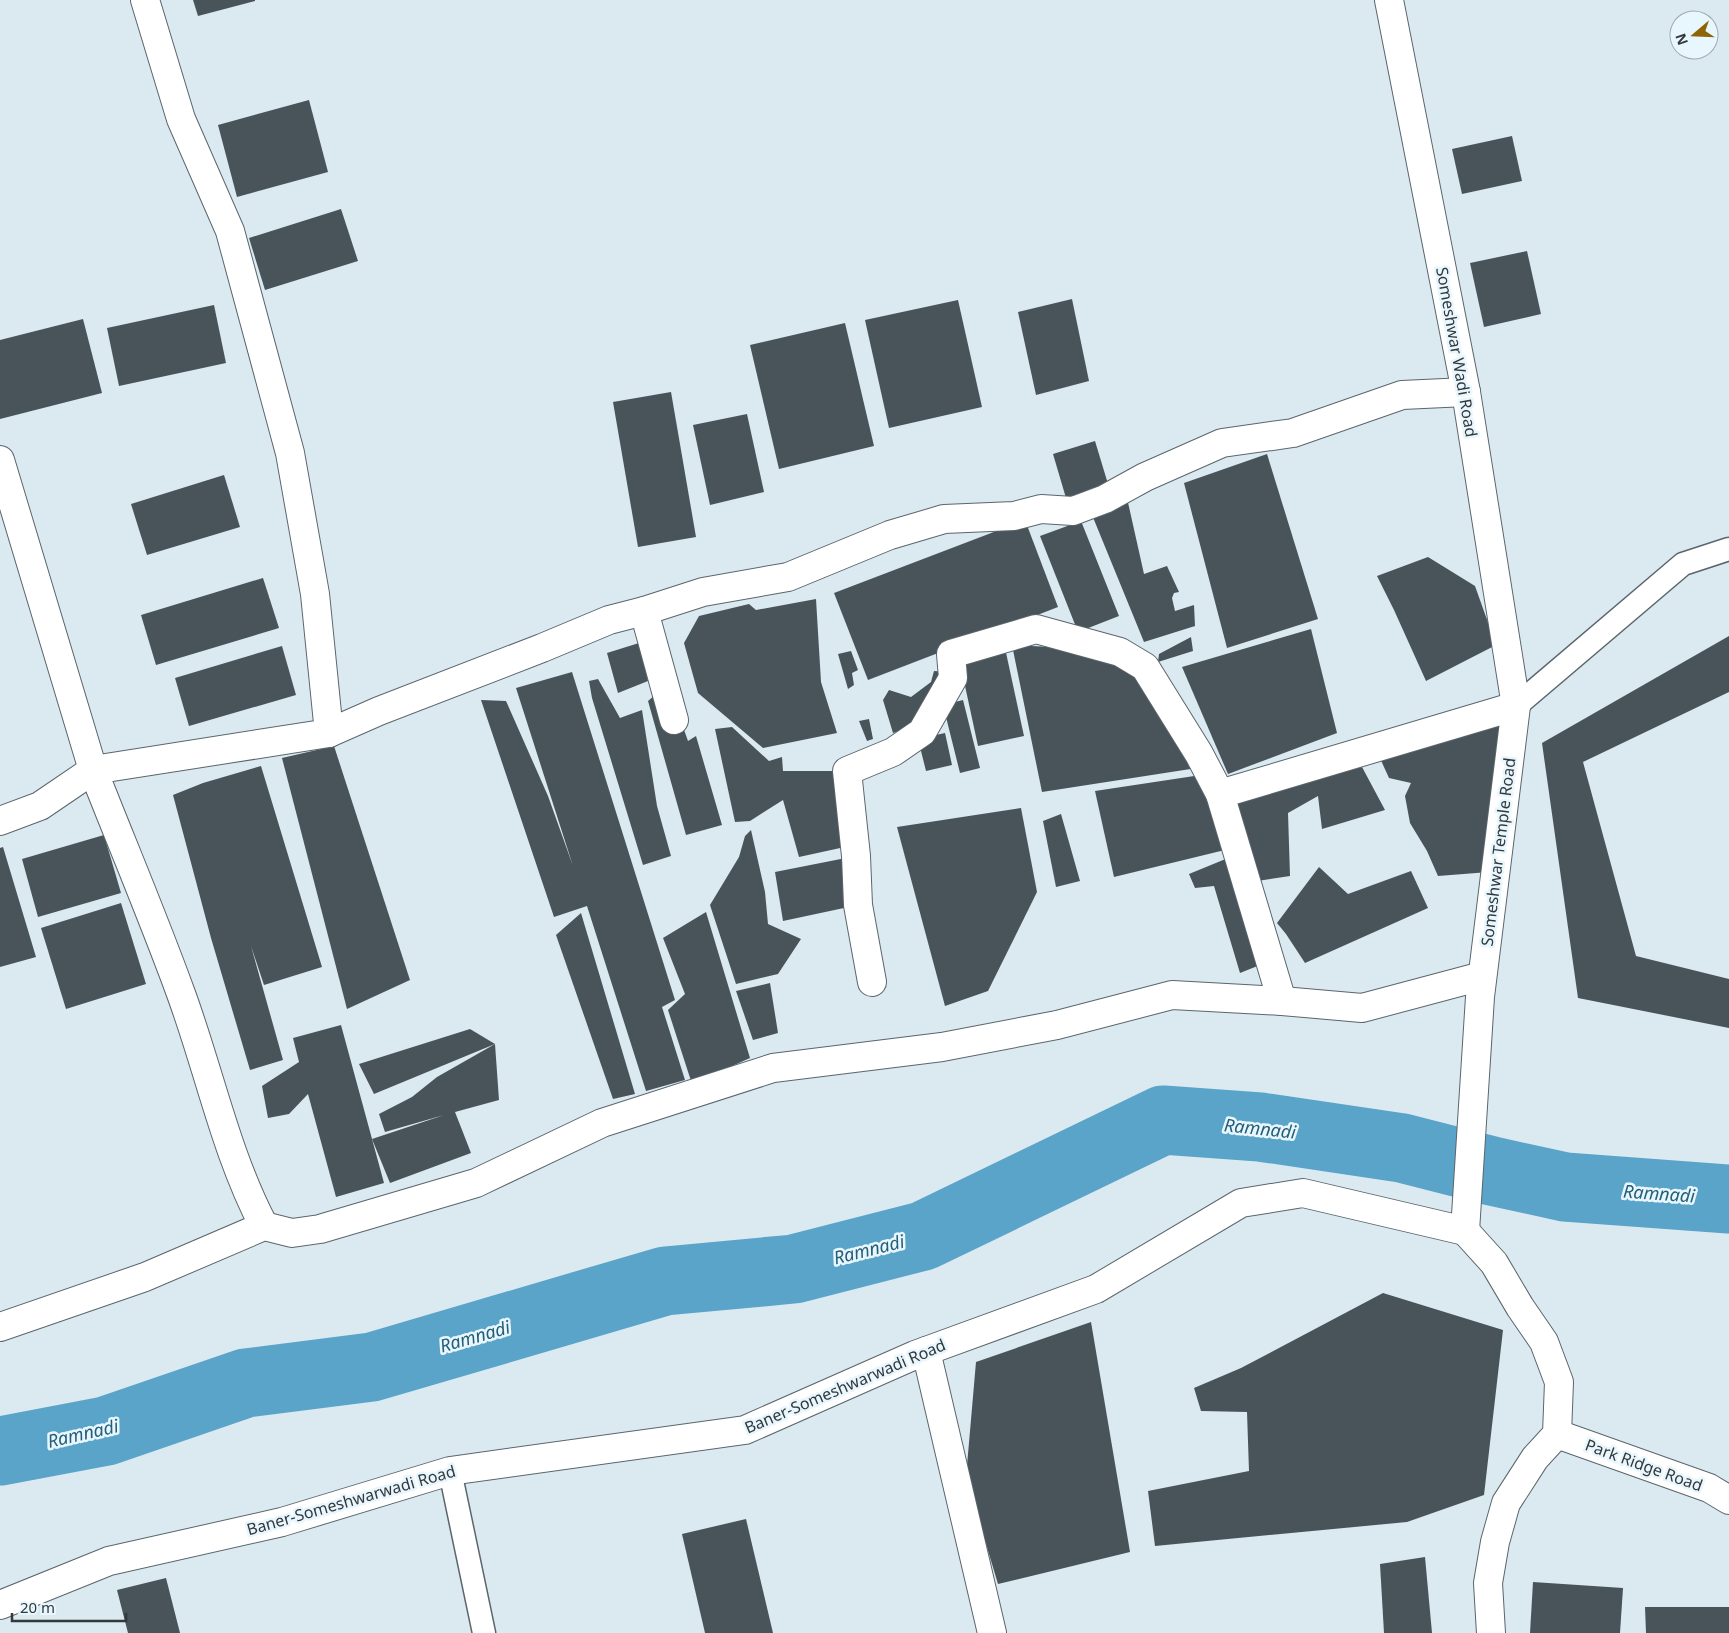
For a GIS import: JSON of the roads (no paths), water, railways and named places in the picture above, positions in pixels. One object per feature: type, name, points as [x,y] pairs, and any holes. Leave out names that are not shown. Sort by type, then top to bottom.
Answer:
[{"type":"street","points":[[145,0],[181,119],[230,231],[290,453],[315,594],[329,733]]},
{"type":"street","name":"Someshwar Wadi Road","points":[[1390,0],[1466,392],[1516,706]]},
{"type":"street","points":[[0,821],[40,806],[93,770],[329,733],[379,711],[609,620],[703,592],[788,577],[890,535],[944,520],[1014,516],[1042,509],[1073,511],[1105,499],[1144,477],[1222,443],[1294,433],[1402,395],[1466,392]]},
{"type":"street","points":[[0,460],[93,770],[181,992],[235,1161],[264,1226]]},
{"type":"street","points":[[644,611],[674,720]]},
{"type":"street","points":[[872,982],[858,905],[856,856],[847,771],[893,752],[922,732],[953,678],[951,654],[1036,629],[1120,652],[1145,667],[1199,754],[1220,794],[1282,1001]]},
{"type":"street","points":[[1220,794],[1516,706]]},
{"type":"street","name":"Someshwar Temple Road","points":[[1465,1231],[1481,986],[1516,706]]},
{"type":"street","points":[[0,1326],[145,1277],[264,1226],[292,1233],[320,1229],[476,1183],[602,1123],[773,1068],[942,1047],[1056,1025],[1172,995],[1282,1001],[1362,1008],[1481,986]]},
{"type":"street","name":"Baner-Someshwarwadi Road","points":[[0,1606],[109,1561],[282,1522],[450,1471],[745,1430],[926,1351],[1096,1289],[1241,1204],[1303,1193],[1465,1231]]},
{"type":"street","points":[[1465,1231],[1494,1263],[1520,1307],[1544,1342],[1559,1382],[1557,1434],[1536,1458],[1506,1503],[1495,1542],[1488,1583],[1492,1633]]},
{"type":"street","points":[[926,1351],[992,1633]]},
{"type":"street","name":"Park Ridge Road","points":[[1557,1434],[1709,1488],[1729,1500]]},
{"type":"lane","points":[[1516,706],[1683,564],[1729,548]]},
{"type":"lane","points":[[450,1471],[484,1633]]},
{"type":"waterway","name":"Ramnadi","points":[[0,1451],[106,1431],[246,1383],[372,1367],[665,1281],[794,1269],[923,1236],[1163,1120],[1260,1127],[1402,1148],[1565,1187],[1729,1199]]}]
